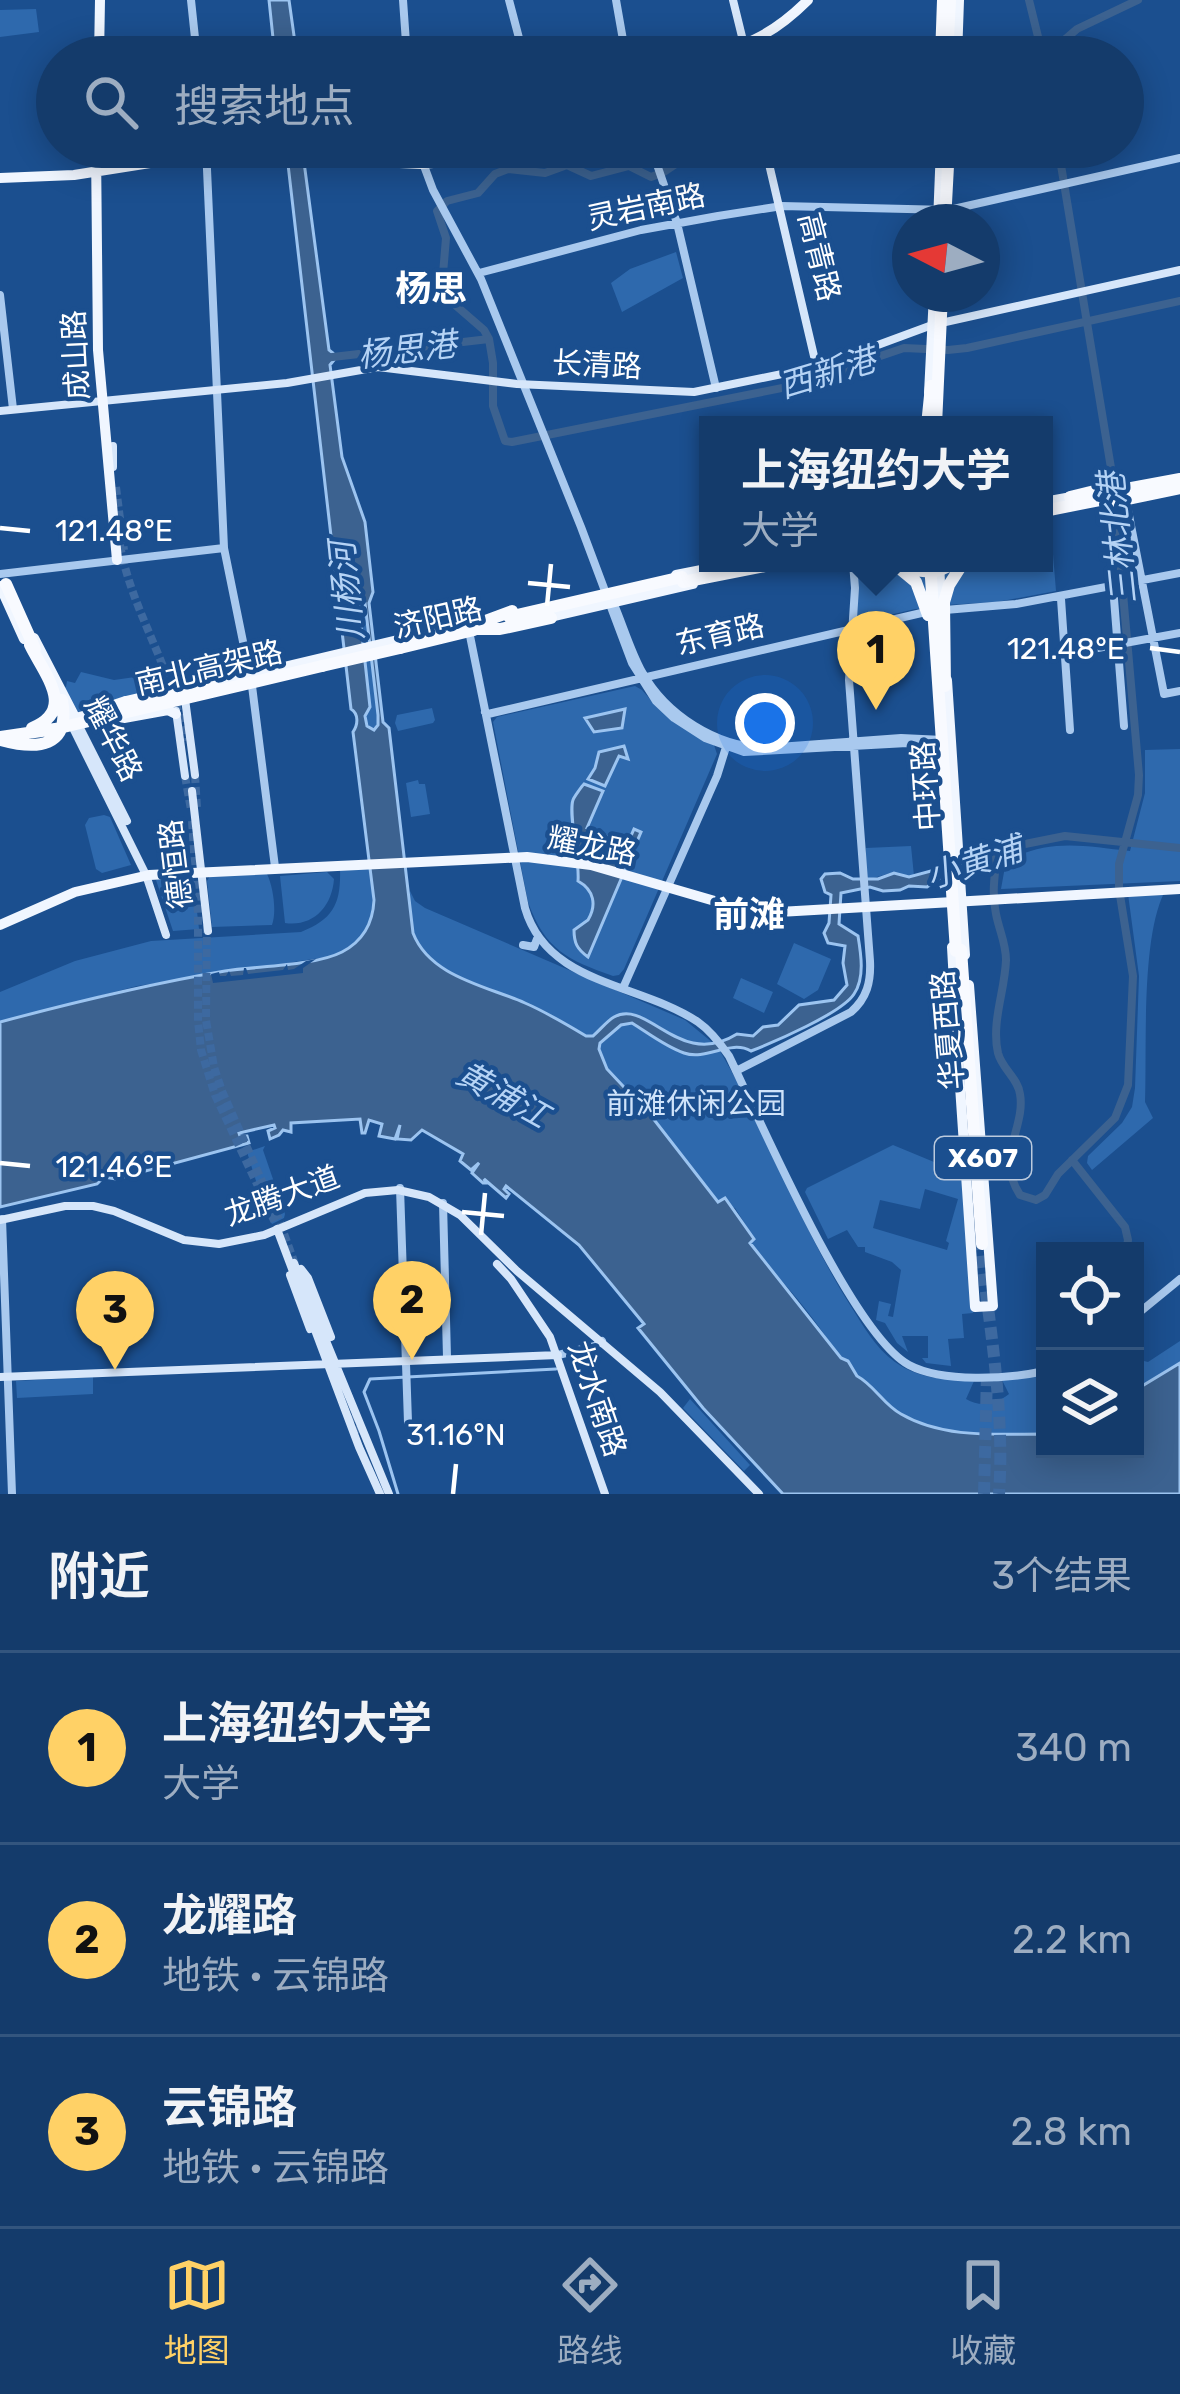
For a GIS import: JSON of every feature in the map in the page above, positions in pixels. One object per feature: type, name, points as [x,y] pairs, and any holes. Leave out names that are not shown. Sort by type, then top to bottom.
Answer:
[{"type":"highway","points":[[950,36],[951,0]]},
{"type":"highway","points":[[944,204],[946,168]]},
{"type":"highway","points":[[934,416],[939,312]]},
{"type":"highway","points":[[935,416],[939,312]]},
{"type":"highway","points":[[1070,497],[1116,496],[1180,481]]},
{"type":"highway","points":[[1088,498],[1180,481]]},
{"type":"highway","points":[[1053,506],[1180,481]]},
{"type":"highway","name":"南北高架路","points":[[0,735],[55,729],[708,572]]},
{"type":"highway","name":"南北高架路","points":[[470,629],[737,572]]},
{"type":"highway","points":[[905,572],[936,614],[944,705]]},
{"type":"highway","points":[[934,572],[937,674]]},
{"type":"highway","name":"中环路","points":[[934,572],[937,674],[984,1244],[969,1072]]},
{"type":"highway","name":"中环路","points":[[935,572],[962,989]]},
{"type":"highway","points":[[936,614],[949,600],[961,572]]},
{"type":"highway","points":[[2,580],[53,690],[55,706],[46,721],[18,731]]},
{"type":"highway","points":[[470,629],[499,614],[549,602],[567,606]]},
{"type":"highway","points":[[470,629],[500,629],[551,618],[567,606]]},
{"type":"highway","points":[[0,735],[33,747],[53,739],[61,728],[62,700],[31,644]]},
{"type":"highway","points":[[103,716],[192,702],[218,688]]},
{"type":"highway","name":"南北高架路","points":[[0,735],[218,688]]},
{"type":"highway","points":[[964,1009],[969,1072]]},
{"type":"highway","name":"中环路","points":[[964,1009],[974,1203],[969,1072]]},
{"type":"main road","points":[[97,0],[97,36]]},
{"type":"main road","points":[[731,0],[740,36]]},
{"type":"main road","points":[[774,36],[812,0]]},
{"type":"main road","points":[[0,176],[99,168]]},
{"type":"main road","name":"成山路","points":[[99,168],[104,400],[121,560]]},
{"type":"main road","name":"高青路","points":[[772,168],[821,366]]},
{"type":"main road","name":"长清路","points":[[0,411],[287,383],[358,368],[394,368],[524,385],[679,393],[821,366],[939,324],[1180,270]]},
{"type":"main road","points":[[936,353],[939,312]]},
{"type":"main road","points":[[110,443],[112,468]]},
{"type":"main road","points":[[1053,504],[1070,497],[1116,496]]},
{"type":"main road","points":[[1053,506],[1088,498]]},
{"type":"main road","name":"济阳路","points":[[609,599],[705,572]]},
{"type":"main road","name":"济阳路","points":[[74,723],[179,703],[266,677],[567,606],[762,572]]},
{"type":"main road","name":"耀华路","points":[[2,580],[147,872],[168,935]]},
{"type":"main road","name":"华夏西路","points":[[936,614],[955,900],[993,1306],[975,1307],[964,1009]]},
{"type":"main road","points":[[103,716],[128,719],[179,703]]},
{"type":"main road","points":[[179,703],[190,775],[179,703]]},
{"type":"main road","name":"德恒路","points":[[192,791],[208,931]]},
{"type":"main road","name":"耀龙路","points":[[0,922],[74,892],[147,872],[516,856],[575,860],[753,910],[791,913],[1175,887]]},
{"type":"main road","name":"龙腾大道","points":[[2,1221],[85,1205],[114,1211],[177,1238],[211,1244],[245,1240],[356,1198],[400,1191],[444,1204],[515,1273],[658,1393],[757,1494]]},
{"type":"main road","points":[[279,1229],[331,1359],[359,1447],[385,1494]]},
{"type":"main road","name":"龙水南路","points":[[497,1264],[546,1330],[605,1494]]},
{"type":"main road","points":[[296,1287],[331,1359]]},
{"type":"main road","points":[[309,1290],[330,1343],[331,1359]]},
{"type":"main road","points":[[405,1360],[557,1354]]},
{"type":"main road","points":[[4,1376],[331,1359],[557,1354]]},
{"type":"main road","points":[[360,1435],[385,1494]]},
{"type":"street","points":[[191,0],[195,36]]},
{"type":"street","points":[[403,0],[406,36]]},
{"type":"street","points":[[509,0],[518,36]]},
{"type":"street","points":[[616,0],[622,36]]},
{"type":"street","name":"灵岩南路","points":[[1144,166],[1180,158]]},
{"type":"street","points":[[208,168],[224,548],[250,682],[273,865]]},
{"type":"street","points":[[424,168],[479,273],[609,599],[656,700],[674,718],[725,744],[765,753],[901,738],[945,742]]},
{"type":"street","points":[[658,168],[677,223],[716,388]]},
{"type":"street","name":"灵岩南路","points":[[993,204],[1135,168]]},
{"type":"street","name":"灵岩南路","points":[[479,273],[640,230],[781,206],[892,214]]},
{"type":"street","points":[[0,295],[13,409]]},
{"type":"street","points":[[1116,496],[1163,694],[1180,691]]},
{"type":"street","points":[[2,580],[224,548]]},
{"type":"street","points":[[737,1068],[839,1016],[864,990],[864,906],[845,681],[851,572]]},
{"type":"street","name":"东育路","points":[[487,716],[849,630],[1180,574]]},
{"type":"street","points":[[1114,587],[1124,726]]},
{"type":"street","name":"东育路","points":[[936,614],[1015,608],[1114,587]]},
{"type":"street","points":[[1061,599],[1070,730]]},
{"type":"street","points":[[470,629],[526,915],[538,944],[562,961],[692,1018],[720,1041],[832,1263],[885,1346],[902,1361],[947,1376],[1036,1373]]},
{"type":"street","points":[[1065,655],[1180,632]]},
{"type":"street","points":[[0,735],[74,723]]},
{"type":"street","points":[[621,986],[717,776],[725,744]]},
{"type":"street","points":[[538,944],[621,986]]},
{"type":"street","points":[[400,1191],[408,1423]]},
{"type":"street","points":[[444,1204],[447,1357]]},
{"type":"street","points":[[2,1221],[11,1494]]},
{"type":"street","points":[[1144,1309],[1180,1279]]},
{"type":"street","points":[[557,1354],[601,1342]]},
{"type":"green space","points":[[36,9],[39,32],[0,37],[0,10]]},
{"type":"green space","points":[[676,252],[683,278],[622,312],[611,283],[630,269]]},
{"type":"green space","points":[[1053,554],[1056,591],[945,605],[943,572],[1053,572]]},
{"type":"green space","points":[[857,572],[927,572],[930,608],[860,622]]},
{"type":"green space","points":[[358,606],[366,608],[378,715],[374,730],[366,723],[370,706]]},
{"type":"green space","points":[[227,670],[228,674],[195,685],[77,712],[61,687],[67,681],[75,683],[81,672],[114,680],[149,675],[157,680]]},
{"type":"green space","points":[[635,686],[714,745],[717,754],[624,969],[613,976],[560,951],[535,918],[493,722],[497,717]]},
{"type":"green space","points":[[432,708],[433,723],[398,731],[397,715]]},
{"type":"green space","points":[[1180,749],[1180,881],[1001,889],[1006,861],[1038,849],[1067,846],[1130,851],[1145,793],[1145,750]]},
{"type":"green space","points":[[418,780],[425,784],[430,814],[411,817],[406,783]]},
{"type":"green space","points":[[110,817],[131,865],[102,873],[96,869],[85,825],[89,818]]},
{"type":"green space","points":[[911,846],[914,876],[894,873],[866,879],[866,848]]},
{"type":"green space","points":[[340,869],[370,869],[372,910],[358,939],[333,956],[137,986],[0,1022],[0,992],[75,961],[151,941],[301,932],[333,908]]},
{"type":"green space","points":[[327,872],[334,879],[325,906],[304,922],[285,923],[280,876]]},
{"type":"green space","points":[[267,874],[274,899],[272,925],[212,927],[210,876]]},
{"type":"green space","points":[[193,876],[199,929],[173,931],[156,880]]},
{"type":"green space","points":[[410,891],[425,908],[685,1020],[713,1043],[686,1041],[629,1013],[618,1015],[594,1035],[586,1035],[536,1007],[450,973],[418,946]]},
{"type":"green space","points":[[1164,893],[1152,938],[1147,995],[1145,1102],[1153,1118],[1092,1170],[1088,1156],[1122,1123],[1132,1107],[1135,1088],[1139,976],[1128,894]]},
{"type":"green space","points":[[794,943],[831,959],[818,990],[804,999],[777,984]]},
{"type":"green space","points":[[741,978],[773,992],[764,1013],[733,998]]},
{"type":"green space","points":[[938,1006],[952,1008],[955,1064],[937,1073],[931,1020],[939,1019]]},
{"type":"green space","name":"前滩休闲公园","points":[[632,1023],[684,1051],[720,1051],[832,1274],[881,1350],[914,1372],[974,1381],[966,1399],[983,1404],[1009,1394],[1002,1380],[1036,1375],[1036,1434],[969,1433],[924,1424],[883,1400],[864,1380],[853,1380],[813,1319],[755,1250],[750,1242],[754,1238],[735,1208],[718,1203],[652,1117],[607,1069],[600,1043],[621,1025]]},
{"type":"green space","points":[[893,1145],[963,1174],[973,1313],[962,1314],[964,1338],[948,1339],[951,1366],[926,1363],[922,1358],[928,1358],[928,1336],[902,1336],[908,1352],[885,1323],[876,1320],[879,1301],[891,1304],[888,1316],[893,1317],[901,1270],[858,1247],[847,1230],[828,1239],[807,1188]],"holes":[[[925,1189],[958,1199],[947,1250],[873,1228],[880,1200],[920,1209]]]},
{"type":"green space","points":[[265,1146],[285,1214],[272,1224],[268,1217],[261,1217],[261,1197],[247,1152]]},
{"type":"green space","points":[[1180,1341],[1180,1363],[1144,1385],[1144,1361]]},
{"type":"green space","points":[[93,1377],[93,1394],[17,1398],[16,1381]]},
{"type":"green space","points":[[690,1399],[750,1465],[744,1471],[683,1408]]},
{"type":"water","points":[[269,0],[289,0],[294,36],[273,36]]},
{"type":"water","points":[[288,168],[305,168],[334,360],[330,365],[342,457],[365,522],[383,722],[389,728],[413,933],[421,948],[446,970],[533,1007],[586,1036],[627,1014],[682,1039],[716,1043],[778,1025],[799,1005],[834,1000],[847,985],[845,946],[828,943],[824,933],[831,895],[821,879],[825,874],[840,873],[853,879],[878,879],[894,873],[909,877],[988,862],[968,875],[940,878],[927,887],[883,891],[870,887],[841,893],[839,924],[858,936],[860,981],[847,1002],[791,1034],[751,1051],[735,1047],[693,1055],[632,1023],[621,1025],[599,1049],[607,1069],[652,1117],[718,1202],[725,1198],[754,1239],[750,1243],[841,1358],[895,1410],[935,1428],[1036,1434],[1036,1458],[1144,1458],[1144,1385],[1180,1363],[1180,1494],[783,1494],[703,1408],[638,1328],[644,1324],[579,1245],[506,1186],[506,1198],[484,1179],[483,1183],[472,1173],[479,1163],[471,1170],[460,1161],[463,1154],[422,1130],[411,1140],[397,1139],[400,1125],[395,1139],[379,1136],[382,1124],[369,1120],[365,1133],[360,1119],[291,1123],[291,1132],[283,1130],[270,1139],[268,1131],[274,1125],[239,1133],[249,1143],[0,1207],[0,1022],[197,976],[317,960],[342,952],[361,937],[374,900],[353,732],[357,720],[351,709]],"holes":[[[355,571],[365,603],[378,715],[374,730],[367,726],[365,716],[370,707]]]},
{"type":"water","points":[[625,709],[622,728],[594,732],[585,718]]},
{"type":"water","points":[[624,746],[628,759],[619,756],[605,786],[588,779],[599,752]]},
{"type":"water","points":[[584,784],[603,791],[587,828],[627,845],[634,829],[641,832],[588,957],[577,945],[574,930],[588,920],[593,903],[591,893],[578,881],[572,816],[573,800]]},
{"type":"pier","points":[[316,959],[303,973],[213,983],[211,974],[243,975],[244,968],[248,974],[283,970],[287,964],[288,970]]},
{"type":"waterway","name":"三林北港","points":[[1029,0],[1038,36]]},
{"type":"waterway","name":"杨思港","points":[[1069,36],[1138,0]]},
{"type":"waterway","name":"西新港","points":[[559,168],[545,173],[508,169],[495,174],[478,193],[447,201],[437,211],[446,238],[444,290],[489,339],[493,406],[505,441],[827,379],[904,348],[967,348],[1180,301]]},
{"type":"waterway","name":"西新港","points":[[574,168],[591,176],[621,168]]},
{"type":"waterway","name":"西新港","points":[[633,168],[651,177],[670,168]]},
{"type":"waterway","name":"三林北港","points":[[997,858],[994,900],[1006,960],[996,1041],[1000,1059],[1019,1088],[1021,1106],[1010,1168],[1020,1195],[1036,1200],[1115,1118],[1128,1085],[1133,976],[1119,864],[1139,775],[1113,480],[1061,168]]},
{"type":"waterway","name":"杨思港","points":[[324,358],[489,339]]},
{"type":"waterway","name":"小黄浦","points":[[995,859],[1025,844],[1065,836],[1180,848]]},
{"type":"waterway","name":"三林北港","points":[[1072,1160],[1125,1227],[1128,1242]]},
{"type":"waterway","points":[[398,1494],[364,1392],[370,1379],[556,1369]]},
{"type":"tunnel","points":[[116,487],[124,550]]},
{"type":"tunnel","points":[[120,545],[172,690],[184,741]]},
{"type":"tunnel","points":[[195,775],[197,808]]},
{"type":"tunnel","points":[[185,776],[191,810]]},
{"type":"tunnel","points":[[192,821],[201,1050],[215,1095],[280,1233]]},
{"type":"tunnel","points":[[207,925],[206,1020],[214,1067],[295,1264]]},
{"type":"tunnel","points":[[979,1238],[998,1398],[999,1494]]},
{"type":"tunnel","points":[[984,1494],[987,1373]]},
{"type":"tunnel","points":[[351,1415],[359,1436]]},
{"type":"place","name":"上海纽约大学","points":[[876,710]]},
{"type":"place","name":"龙耀路","points":[[412,1360]]},
{"type":"place","name":"云锦路","points":[[115,1370]]},
{"type":"district","name":"杨思","points":[[431,288]]},
{"type":"district","name":"前滩","points":[[749,914]]},
{"type":"water label","name":"川杨河","points":[[346,591]]},
{"type":"water label","name":"黄浦江","points":[[503,1094]]}]
